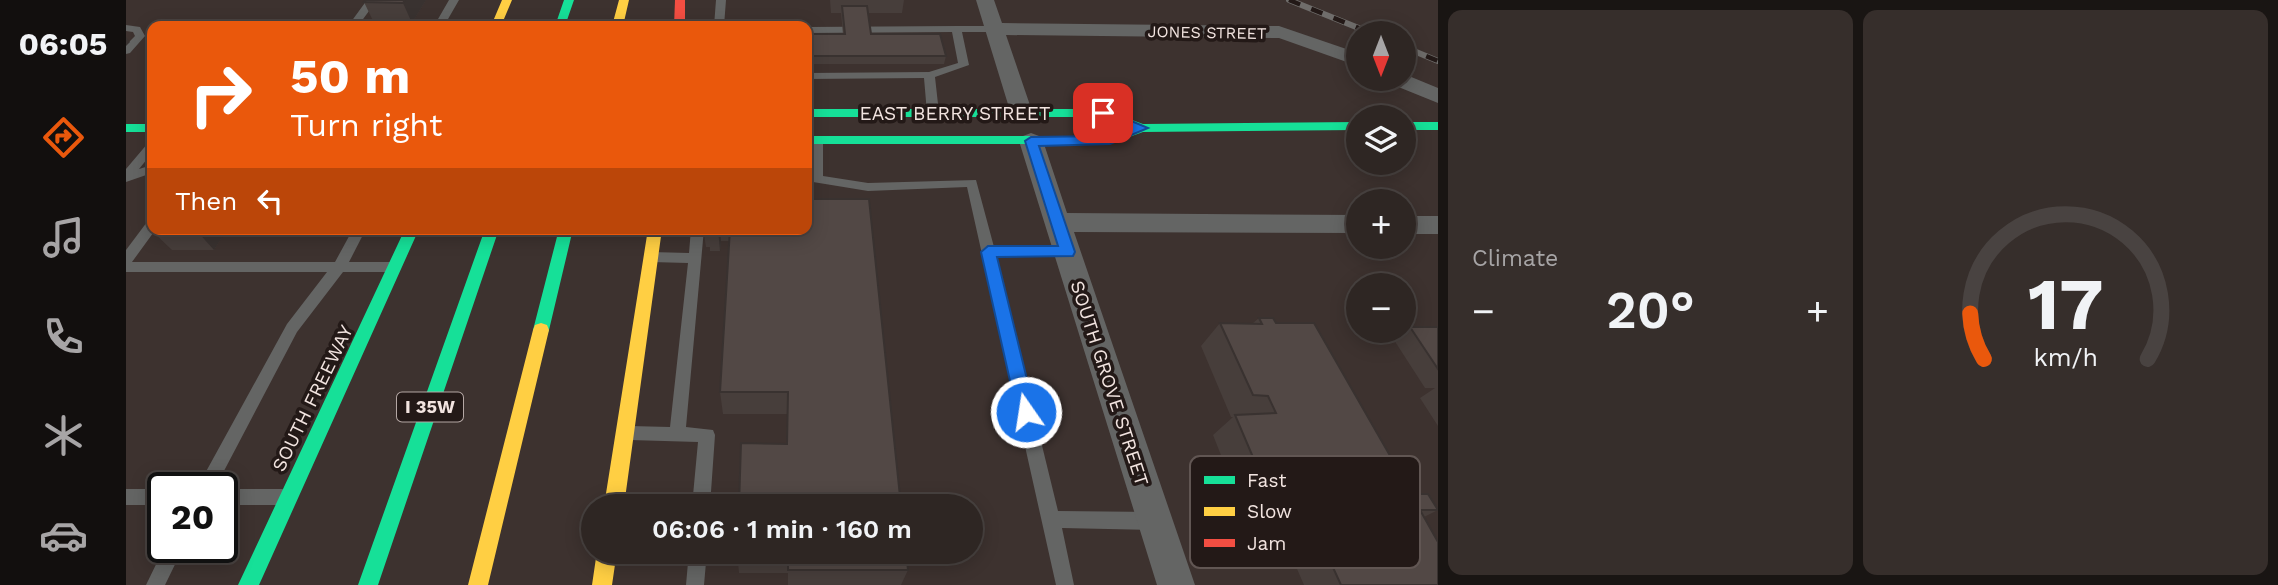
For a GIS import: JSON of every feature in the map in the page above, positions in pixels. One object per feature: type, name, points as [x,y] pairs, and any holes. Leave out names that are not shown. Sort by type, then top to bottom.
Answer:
[{"type":"main road","points":[[498,21],[507,0]]},
{"type":"main road","points":[[562,21],[569,0]]},
{"type":"main road","points":[[618,21],[624,0]]},
{"type":"main road","points":[[680,0],[680,21]]},
{"type":"main road","points":[[687,21],[690,0]]},
{"type":"main road","name":"EAST BERRY STREET","points":[[812,113],[933,113],[1110,140],[1138,126]]},
{"type":"main road","name":"EAST BERRY STREET","points":[[812,140],[890,140],[1027,128],[1103,113],[1138,126],[1346,126]]},
{"type":"main road","points":[[890,140],[922,127],[1015,126],[1021,122],[1027,128]]},
{"type":"main road","points":[[1416,125],[1438,125]]},
{"type":"main road","points":[[126,128],[147,128]]},
{"type":"main road","name":"SOUTH FREEWAY","points":[[248,585],[287,498],[366,337],[409,235]]},
{"type":"main road","name":"I 35W","points":[[368,585],[490,235]]},
{"type":"main road","points":[[478,585],[565,235]]},
{"type":"main road","points":[[616,494],[654,235]]},
{"type":"main road","points":[[602,585],[605,564]]},
{"type":"street","name":"SOUTH GROVE STREET","points":[[985,0],[1176,585]]},
{"type":"street","name":"JONES STREET","points":[[995,29],[1279,32],[1346,55]]},
{"type":"street","points":[[1416,86],[1438,96]]},
{"type":"street","points":[[1057,222],[1346,225]]},
{"type":"lane","points":[[357,21],[372,0]]},
{"type":"lane","points":[[442,21],[454,0]]},
{"type":"lane","points":[[719,21],[721,0]]},
{"type":"lane","points":[[126,28],[136,29],[140,36],[126,51]]},
{"type":"lane","points":[[812,76],[929,75],[964,65],[956,29]]},
{"type":"lane","points":[[812,30],[995,29]]},
{"type":"lane","points":[[929,75],[933,113]]},
{"type":"lane","points":[[812,140],[812,179],[868,187],[972,183],[1065,585]]},
{"type":"lane","points":[[126,178],[147,152]]},
{"type":"lane","points":[[126,178],[147,171]]},
{"type":"lane","points":[[126,260],[147,232]]},
{"type":"lane","points":[[215,472],[292,328],[339,267],[357,235]]},
{"type":"lane","points":[[677,434],[697,235]]},
{"type":"lane","points":[[988,252],[1067,252]]},
{"type":"lane","points":[[651,257],[695,258]]},
{"type":"lane","points":[[126,267],[396,267]]},
{"type":"lane","points":[[625,433],[707,435],[702,494]]},
{"type":"lane","points":[[126,498],[147,498]]},
{"type":"lane","points":[[238,498],[287,498]]},
{"type":"lane","points":[[1051,519],[1156,521]]},
{"type":"lane","points":[[155,585],[166,563]]},
{"type":"lane","points":[[695,585],[697,564]]},
{"type":"building","points":[[405,0],[403,3],[364,2]]},
{"type":"building","points":[[842,6],[867,6],[871,34],[940,34],[946,56],[812,56],[812,34],[845,34]]},
{"type":"building","points":[[812,199],[869,199],[900,494],[739,494],[741,443],[787,444],[788,392],[720,392],[730,235],[812,235]]},
{"type":"building","points":[[1259,318],[1273,318],[1276,323],[1314,323],[1390,456],[1252,456],[1235,415],[1276,413],[1268,396],[1253,395],[1220,323],[1262,324]]},
{"type":"building","points":[[1416,327],[1438,327],[1438,369],[1416,336]]},
{"type":"building","points":[[1420,494],[1428,494],[1438,510],[1420,510]]},
{"type":"building","points":[[1420,510],[1438,542],[1438,585],[1341,585],[1333,568],[1420,568]]},
{"type":"building","points":[[788,564],[907,564],[908,570],[788,570]]},
{"type":"railway","points":[[1289,0],[1346,23]]},
{"type":"railway","points":[[1416,52],[1438,61]]},
{"type":"traffic: fast","points":[[562,21],[569,0]]},
{"type":"traffic: fast","points":[[812,113],[1103,113],[1142,128]]},
{"type":"traffic: fast","points":[[812,140],[1110,140],[1142,128],[1346,126]]},
{"type":"traffic: fast","points":[[1416,126],[1438,126]]},
{"type":"traffic: fast","points":[[126,128],[147,128]]},
{"type":"traffic: fast","points":[[248,585],[409,235]]},
{"type":"traffic: fast","points":[[368,585],[490,235]]},
{"type":"traffic: fast","points":[[541,330],[565,235]]},
{"type":"traffic: slow","points":[[498,21],[507,0]]},
{"type":"traffic: slow","points":[[618,21],[624,0]]},
{"type":"traffic: slow","points":[[616,494],[654,235]]},
{"type":"traffic: slow","points":[[478,585],[541,330]]},
{"type":"traffic: slow","points":[[602,585],[605,564]]},
{"type":"traffic: jam","points":[[680,0],[680,21]]},
{"type":"route","points":[[1026,412],[988,252],[1067,252],[1031,141],[1110,140],[1142,128],[1103,113]]}]
